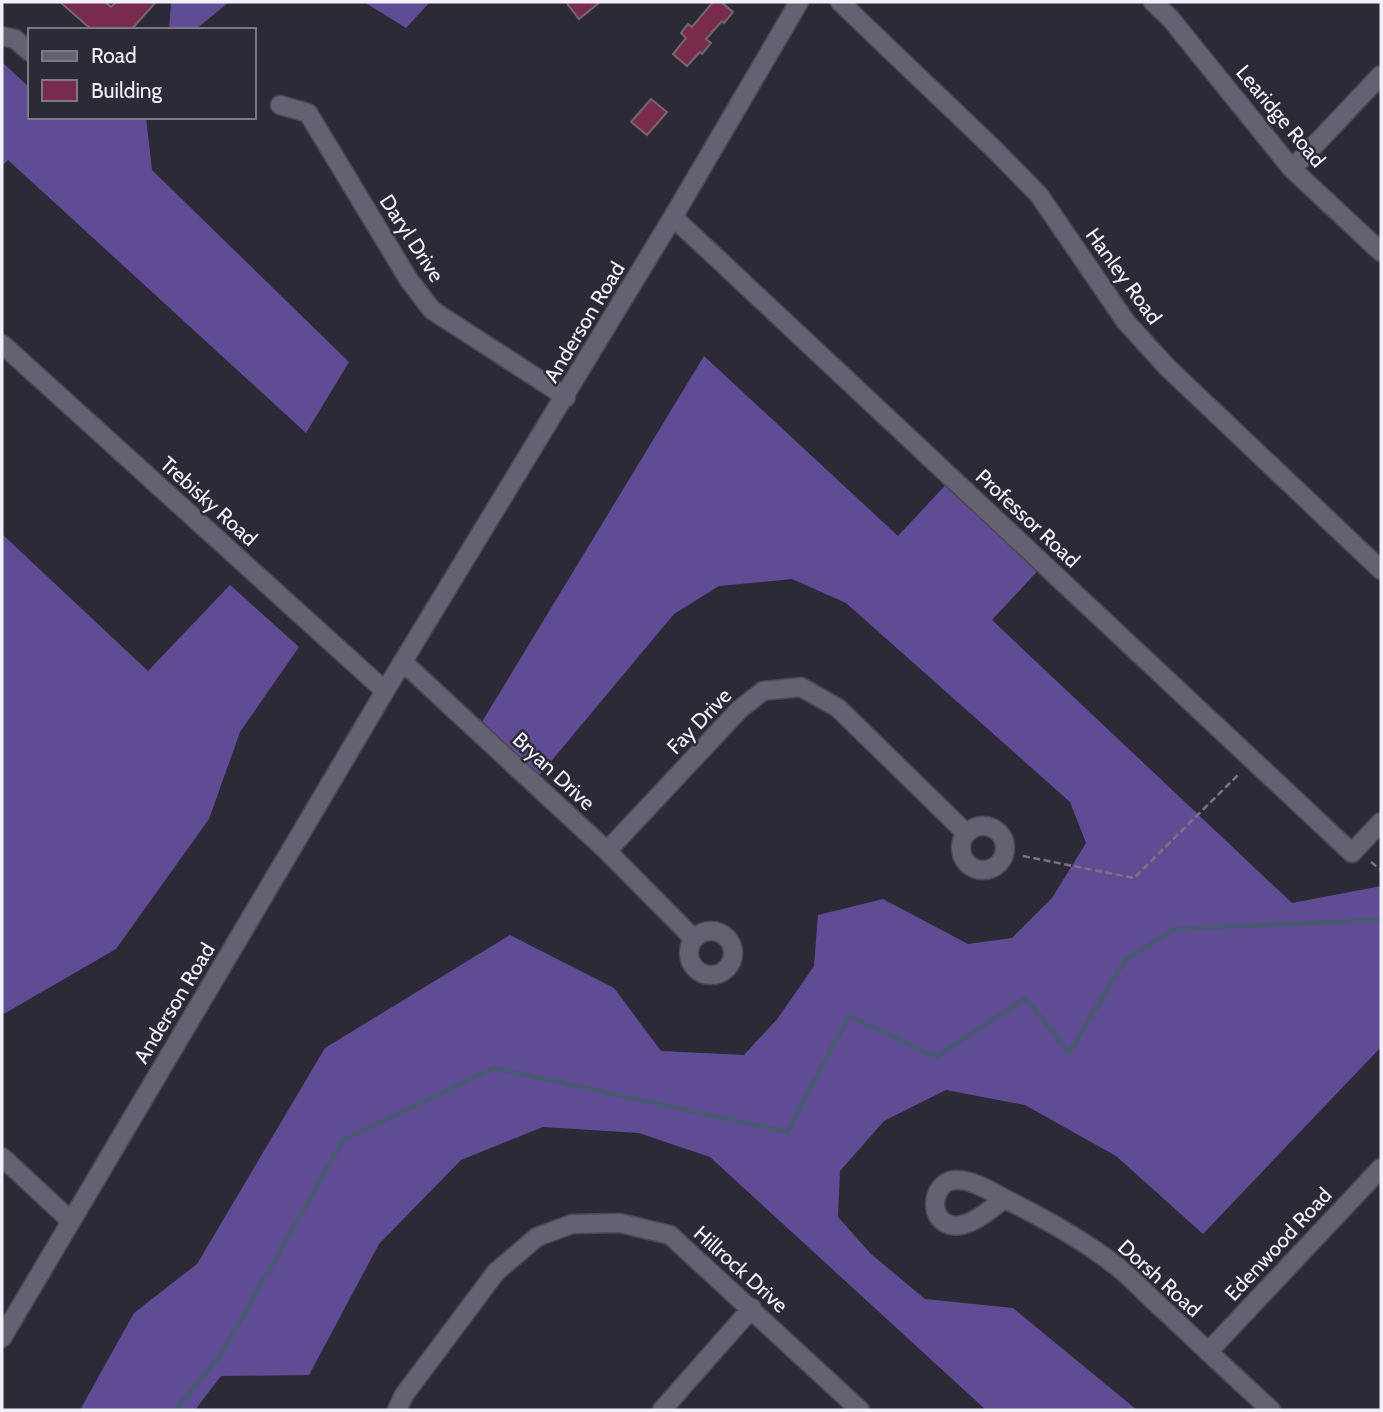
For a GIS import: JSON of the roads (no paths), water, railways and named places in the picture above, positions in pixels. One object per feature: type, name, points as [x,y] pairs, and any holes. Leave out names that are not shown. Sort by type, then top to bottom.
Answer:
[{"type":"street","name":"Anderson Road","points":[[404,663],[566,397],[799,2]]},
{"type":"street","name":"Hanley Road","points":[[840,2],[1039,195],[1126,322],[1168,368],[1381,570]]},
{"type":"street","name":"Learidge Road","points":[[1153,2],[1170,18],[1292,169],[1381,252]]},
{"type":"street","points":[[2,36],[15,39],[28,50]]},
{"type":"street","points":[[1292,169],[1381,75]]},
{"type":"street","name":"Daryl Drive","points":[[280,105],[308,113],[409,280],[432,310],[566,397]]},
{"type":"street","name":"Professor Road","points":[[673,217],[1352,853],[1381,822]]},
{"type":"street","name":"Trebisky Road","points":[[2,344],[385,691]]},
{"type":"street","points":[[385,691],[404,663]]},
{"type":"street","name":"Bryan Drive","points":[[404,663],[607,852],[694,939]]},
{"type":"street","name":"Fay Drive","points":[[607,852],[740,709],[764,691],[801,687],[838,708],[966,833]]},
{"type":"street","name":"Anderson Road","points":[[2,1338],[385,691]]},
{"type":"street","points":[[2,1157],[71,1221]]},
{"type":"street","name":"Edenwood Road","points":[[1208,1352],[1381,1168]]},
{"type":"street","name":"Dorsh Road","points":[[1004,1199],[1062,1229],[1116,1266],[1271,1410]]},
{"type":"street","name":"Hillrock Drive","points":[[397,1410],[404,1395],[496,1272],[537,1237],[572,1224],[620,1223],[670,1236],[752,1308],[860,1410]]},
{"type":"street","points":[[663,1410],[752,1308]]},
{"type":"waterway","points":[[175,1410],[220,1356],[343,1140],[494,1068],[787,1132],[849,1016],[936,1057],[1026,998],[1069,1053],[1125,960],[1175,929],[1381,920]]}]
